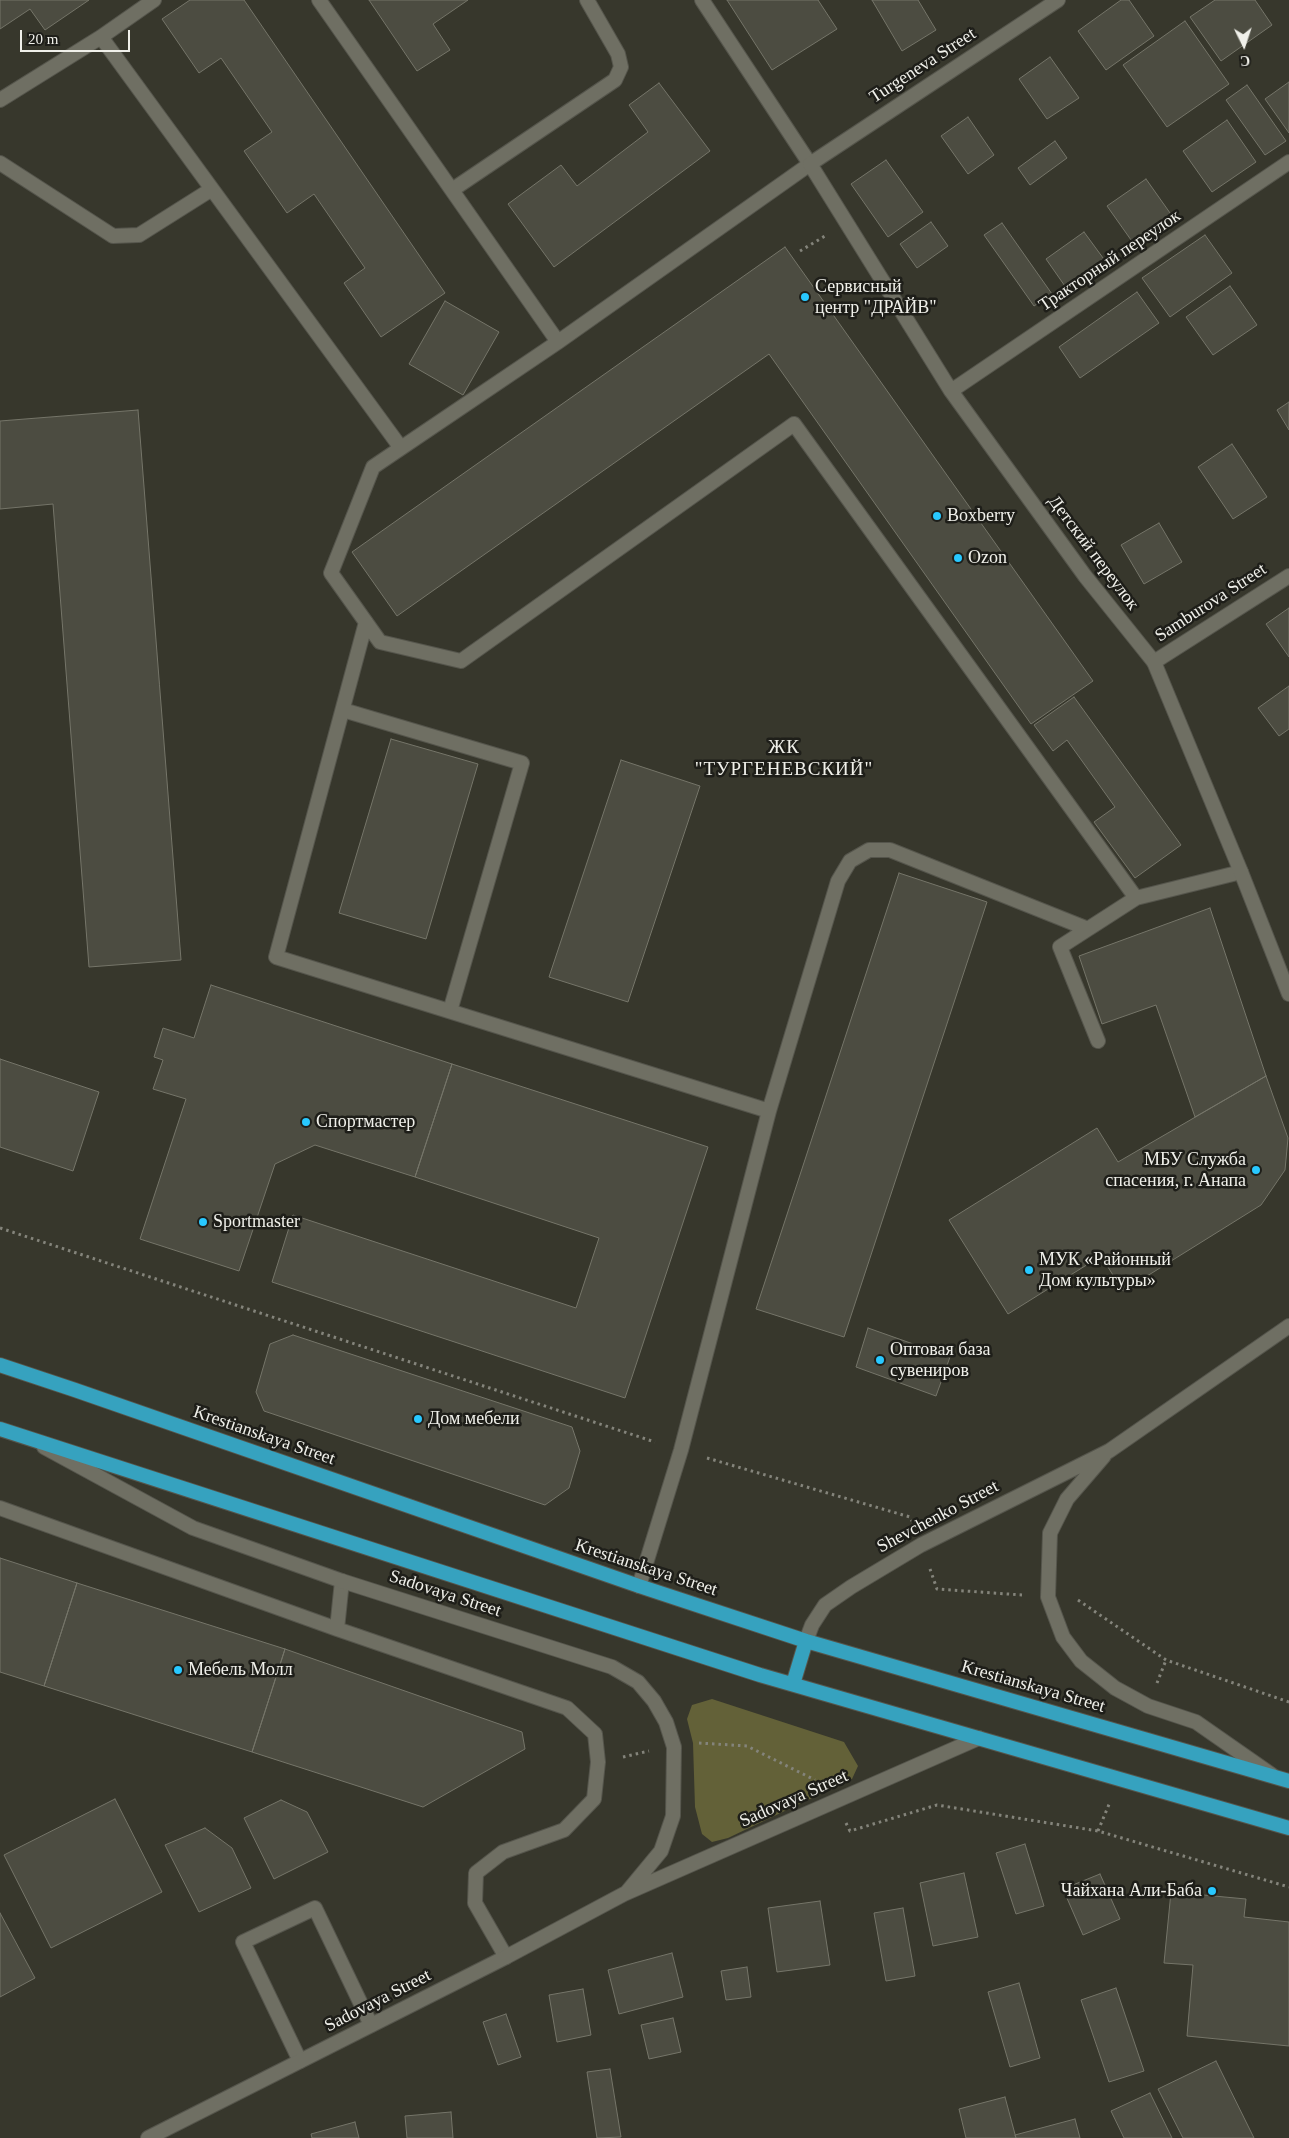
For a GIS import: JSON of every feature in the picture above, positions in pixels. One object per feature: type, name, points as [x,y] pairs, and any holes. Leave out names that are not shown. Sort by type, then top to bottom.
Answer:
[{"type":"main road","name":"Krestianskaya Street","points":[[0,1366],[76,1390],[639,1586],[806,1641],[1289,1781]]},
{"type":"main road","points":[[0,1429],[793,1684],[1289,1828]]},
{"type":"main road","points":[[793,1684],[806,1641]]},
{"type":"street","points":[[0,100],[101,37],[154,0]]},
{"type":"street","points":[[319,0],[558,342]]},
{"type":"street","points":[[452,190],[615,80],[621,67],[618,54],[587,0]]},
{"type":"street","name":"Детский переулок","points":[[702,0],[810,164],[951,392],[1085,576],[1154,662],[1289,994]]},
{"type":"street","name":"Turgeneva Street","points":[[366,622],[330,573],[372,467],[558,342],[810,164],[1058,0]]},
{"type":"street","points":[[101,37],[401,448]]},
{"type":"street","name":"Тракторный переулок","points":[[951,392],[1289,162]]},
{"type":"street","points":[[0,163],[113,236],[139,235],[212,189]]},
{"type":"street","points":[[366,622],[380,642],[461,661],[794,424],[1136,898]]},
{"type":"street","name":"Samburova Street","points":[[1154,662],[1289,576]]},
{"type":"street","points":[[366,622],[276,957],[769,1111]]},
{"type":"street","points":[[343,710],[522,763],[450,1012]]},
{"type":"street","points":[[639,1586],[681,1450],[769,1111],[838,881],[850,861],[869,850],[890,850],[1088,929]]},
{"type":"street","points":[[1098,1041],[1060,947],[1136,898],[1241,872]]},
{"type":"street","name":"Shevchenko Street","points":[[806,1641],[812,1625],[825,1605],[850,1587],[921,1545],[1109,1451],[1289,1326]]},
{"type":"street","name":"Sadovaya Street","points":[[27,1438],[193,1528],[342,1581],[612,1668],[638,1682],[654,1700],[666,1722],[674,1747],[673,1816],[661,1851],[624,1894]]},
{"type":"street","name":"Shevchenko Street","points":[[1109,1451],[1067,1499],[1050,1532],[1048,1597],[1063,1637],[1081,1662],[1115,1688],[1148,1706],[1196,1722],[1275,1777]]},
{"type":"street","points":[[0,1508],[337,1629],[567,1708],[596,1734],[598,1762],[594,1799],[564,1830],[503,1852],[476,1873],[475,1903],[506,1957]]},
{"type":"street","points":[[337,1629],[342,1581]]},
{"type":"street","name":"Sadovaya Street","points":[[148,2138],[506,1957],[624,1894],[979,1738]]},
{"type":"street","points":[[300,2061],[243,1942],[315,1908],[371,2025]]},
{"type":"path","points":[[0,1228],[116,1266]]},
{"type":"path","points":[[1166,1660],[1289,1702]]},
{"type":"path","points":[[598,1762],[693,1743],[747,1746],[831,1788],[850,1831],[937,1805],[1098,1831],[1289,1887]]},
{"type":"shaded area","points":[[712,1699],[844,1742],[858,1766],[852,1779],[728,1838],[712,1842],[702,1834],[695,1807],[693,1743],[687,1719],[692,1705]]},
{"type":"building","points":[[0,0],[89,0],[45,30],[30,9],[0,29]]},
{"type":"building","points":[[190,0],[244,0],[445,293],[381,337],[344,283],[365,268],[314,194],[287,213],[244,151],[272,132],[221,58],[199,73],[162,19]]},
{"type":"building","points":[[369,0],[468,0],[433,24],[450,50],[417,71]]},
{"type":"building","points":[[727,0],[818,0],[837,29],[772,70]]},
{"type":"building","points":[[872,0],[918,0],[936,30],[902,51]]},
{"type":"building","points":[[1121,0],[1129,0],[1154,36],[1106,70],[1078,31]]},
{"type":"building","points":[[1215,0],[1255,0],[1272,25],[1221,61],[1190,17]]},
{"type":"building","points":[[1185,21],[1229,84],[1167,127],[1123,65]]},
{"type":"building","points":[[1050,57],[1079,98],[1047,119],[1019,79]]},
{"type":"building","points":[[1289,82],[1289,133],[1265,99]]},
{"type":"building","points":[[659,83],[710,151],[554,267],[508,204],[561,165],[577,186],[648,132],[629,105]]},
{"type":"building","points":[[1247,85],[1286,141],[1265,155],[1226,100]]},
{"type":"building","points":[[968,117],[994,155],[968,174],[941,136]]},
{"type":"building","points":[[1227,120],[1256,162],[1212,192],[1183,151]]},
{"type":"building","points":[[1055,141],[1067,158],[1030,185],[1018,168]]},
{"type":"building","points":[[886,160],[923,212],[888,237],[851,184]]},
{"type":"building","points":[[1146,179],[1175,220],[1136,247],[1107,206]]},
{"type":"building","points":[[931,222],[948,246],[917,268],[900,244]]},
{"type":"building","points":[[1002,223],[1052,294],[1034,306],[984,235]]},
{"type":"building","points":[[1084,232],[1106,262],[1067,289],[1046,259]]},
{"type":"building","points":[[1205,235],[1232,273],[1170,317],[1142,278]]},
{"type":"building","points":[[785,247],[1093,681],[1031,724],[769,354],[397,616],[352,552]]},
{"type":"building","points":[[1230,286],[1257,325],[1213,355],[1186,317]]},
{"type":"building","points":[[1137,292],[1159,323],[1080,378],[1059,347]]},
{"type":"building","points":[[445,301],[499,332],[463,395],[409,364]]},
{"type":"building","points":[[1289,402],[1289,430],[1277,410]]},
{"type":"building","points":[[138,410],[181,960],[89,967],[53,504],[0,509],[0,421]]},
{"type":"building","points":[[1232,444],[1267,497],[1233,519],[1198,467]]},
{"type":"building","points":[[1159,523],[1182,562],[1144,584],[1121,545]]},
{"type":"building","points":[[1289,608],[1289,657],[1266,624]]},
{"type":"building","points":[[1289,686],[1289,729],[1279,736],[1258,708]]},
{"type":"building","points":[[1074,697],[1181,845],[1135,878],[1094,822],[1115,807],[1067,740],[1053,751],[1034,725]]},
{"type":"building","points":[[391,739],[478,764],[426,939],[339,913]]},
{"type":"building","points":[[621,760],[700,786],[628,1002],[549,977]]},
{"type":"building","points":[[899,873],[987,902],[844,1337],[756,1309]]},
{"type":"building","points":[[1210,908],[1266,1076],[1195,1117],[1156,1005],[1102,1024],[1079,956]]},
{"type":"building","name":"Спортмастер","points":[[211,985],[452,1064],[415,1177],[315,1145],[275,1164],[239,1271],[140,1239],[186,1099],[153,1089],[163,1060],[154,1057],[163,1028],[194,1038]]},
{"type":"building","points":[[0,1059],[99,1092],[73,1171],[0,1147]]},
{"type":"building","points":[[452,1064],[708,1147],[625,1398],[272,1282],[293,1215],[576,1308],[599,1238],[415,1177]]},
{"type":"building","points":[[1266,1076],[1288,1138],[1285,1170],[1261,1205],[1123,1291],[1101,1256],[1008,1314],[949,1220],[1097,1128],[1118,1162]]},
{"type":"building","points":[[868,1328],[950,1357],[936,1396],[856,1367]]},
{"type":"building","name":"Дом мебели","points":[[293,1335],[572,1427],[580,1451],[569,1488],[545,1505],[264,1411],[256,1392],[270,1344]]},
{"type":"building","points":[[0,1558],[77,1583],[44,1686],[0,1672]]},
{"type":"building","points":[[77,1583],[285,1649],[252,1752],[44,1686]]},
{"type":"building","points":[[285,1649],[522,1732],[525,1749],[423,1807],[252,1752]]},
{"type":"building","points":[[115,1799],[162,1892],[51,1948],[4,1855]]},
{"type":"building","points":[[281,1800],[307,1812],[328,1852],[274,1879],[244,1818]]},
{"type":"building","points":[[205,1828],[232,1848],[251,1888],[199,1912],[165,1845]]},
{"type":"building","points":[[1025,1844],[1044,1906],[1016,1914],[996,1853]]},
{"type":"building","points":[[964,1873],[978,1937],[933,1946],[920,1883]]},
{"type":"building","points":[[1100,1874],[1120,1919],[1083,1935],[1063,1889]]},
{"type":"building","points":[[1171,1892],[1246,1899],[1244,1917],[1289,1922],[1289,2046],[1187,2036],[1193,1965],[1164,1963]]},
{"type":"building","points":[[820,1901],[830,1965],[777,1972],[768,1908]]},
{"type":"building","points":[[903,1908],[915,1976],[886,1981],[874,1913]]},
{"type":"building","points":[[0,1913],[35,1978],[0,1997]]},
{"type":"building","points":[[672,1953],[683,1997],[619,2014],[608,1970]]},
{"type":"building","points":[[747,1967],[751,1997],[726,2000],[721,1971]]},
{"type":"building","points":[[1019,1983],[1040,2058],[1010,2067],[988,1992]]},
{"type":"building","points":[[1116,1988],[1144,2071],[1109,2082],[1081,2000]]},
{"type":"building","points":[[583,1989],[591,2035],[557,2042],[549,1995]]},
{"type":"building","points":[[506,2014],[521,2057],[498,2065],[483,2022]]},
{"type":"building","points":[[673,2018],[681,2052],[649,2059],[641,2025]]},
{"type":"building","points":[[1216,2061],[1254,2138],[1183,2138],[1158,2089]]},
{"type":"building","points":[[610,2069],[621,2137],[597,2138],[587,2072]]},
{"type":"building","points":[[1150,2093],[1172,2138],[1124,2138],[1111,2111]]},
{"type":"building","points":[[1005,2097],[1016,2138],[966,2138],[959,2109]]},
{"type":"building","points":[[451,2112],[453,2138],[407,2138],[405,2116]]},
{"type":"building","points":[[1075,2119],[1080,2138],[1016,2138],[1015,2135]]},
{"type":"building","points":[[355,2122],[359,2138],[312,2138],[311,2134]]},
{"type":"place","name":"Сервисный центр \"ДРАЙВ\"","points":[[805,297]]},
{"type":"place","name":"Boxberry","points":[[937,516]]},
{"type":"place","name":"Ozon","points":[[958,558]]},
{"type":"place","name":"Спортмастер","points":[[306,1122]]},
{"type":"place","name":"МБУ Служба спасения, г. Анапа","points":[[1256,1170]]},
{"type":"place","name":"Sportmaster","points":[[203,1222]]},
{"type":"place","name":"МУК «Районный Дом культуры»","points":[[1029,1270]]},
{"type":"place","name":"Оптовая база сувениров","points":[[880,1360]]},
{"type":"place","name":"Дом мебели","points":[[418,1419]]},
{"type":"place","name":"Мебель Молл","points":[[178,1670]]},
{"type":"place","name":"Чайхана Али-Баба","points":[[1212,1891]]},
{"type":"district","name":"ЖК \"ТУРГЕНЕВСКИЙ\"","points":[[784,759]]}]
